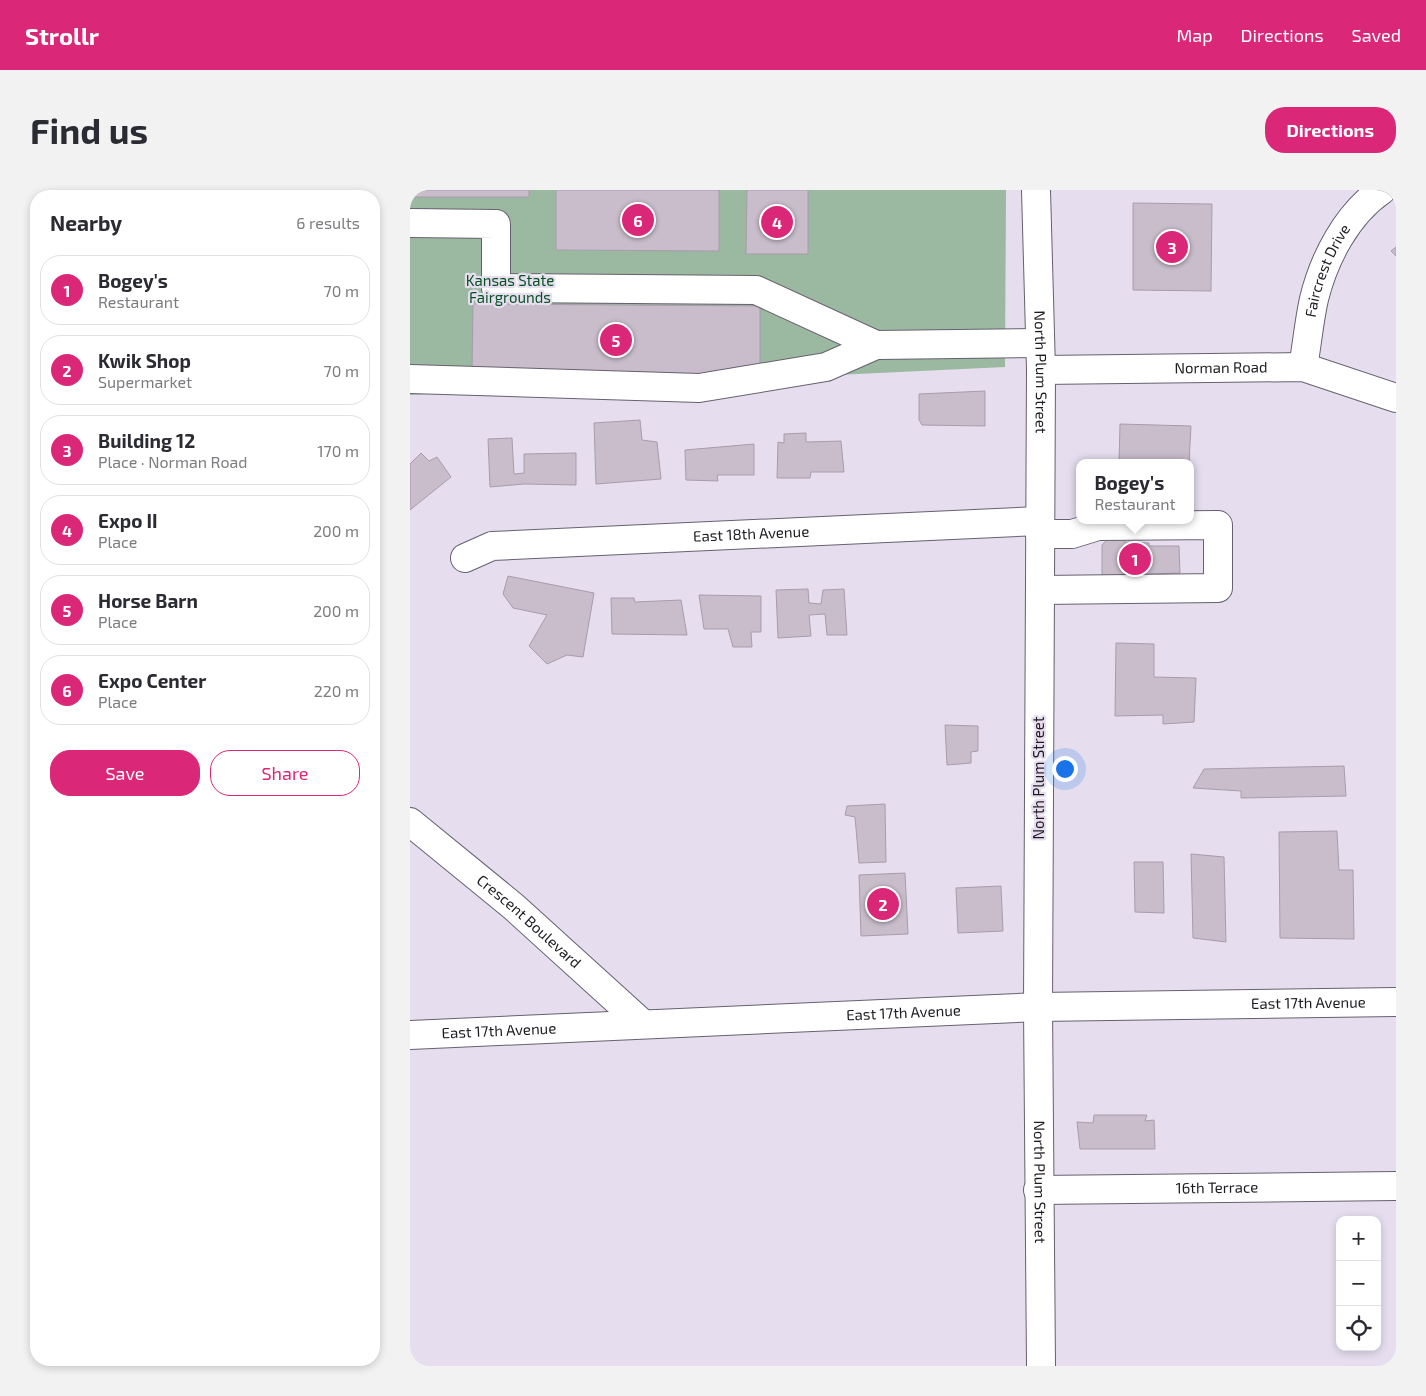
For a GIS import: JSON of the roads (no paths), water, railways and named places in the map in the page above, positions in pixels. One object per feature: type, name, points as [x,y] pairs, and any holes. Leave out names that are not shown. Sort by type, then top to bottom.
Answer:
[{"type":"street","name":"North Plum Street","points":[[1036,190],[1041,370],[1038,1007],[1038,1190],[1041,1366]]},
{"type":"street","name":"Faircrest Drive","points":[[1303,367],[1314,298],[1325,268],[1343,231],[1359,210],[1382,190]]},
{"type":"street","points":[[410,222],[496,224],[496,288],[756,290],[876,345]]},
{"type":"street","points":[[410,379],[699,388],[826,367],[876,345],[1040,342]]},
{"type":"street","name":"Norman Road","points":[[1041,370],[1303,367],[1396,398]]},
{"type":"street","name":"East 18th Avenue","points":[[465,558],[492,546],[1040,527],[1072,534],[1098,526],[1218,525],[1218,588],[1040,590]]},
{"type":"street","name":"Crescent Boulevard","points":[[410,822],[514,907],[644,1024]]},
{"type":"street","name":"East 17th Avenue","points":[[410,1035],[1038,1007],[1396,1002]]},
{"type":"street","name":"16th Terrace","points":[[1038,1190],[1396,1186]]},
{"type":"place","name":"Expo Center","points":[[638,220]]},
{"type":"place","name":"Expo II","points":[[777,222]]},
{"type":"place","name":"Building 12","points":[[1172,247]]},
{"type":"place","name":"Horse Barn","points":[[616,340]]},
{"type":"place","name":"Bogey's","points":[[1135,559]]},
{"type":"place","name":"Kwik Shop","points":[[883,904]]},
{"type":"park label","name":"Kansas State Fairgrounds","points":[[510,290]]}]
